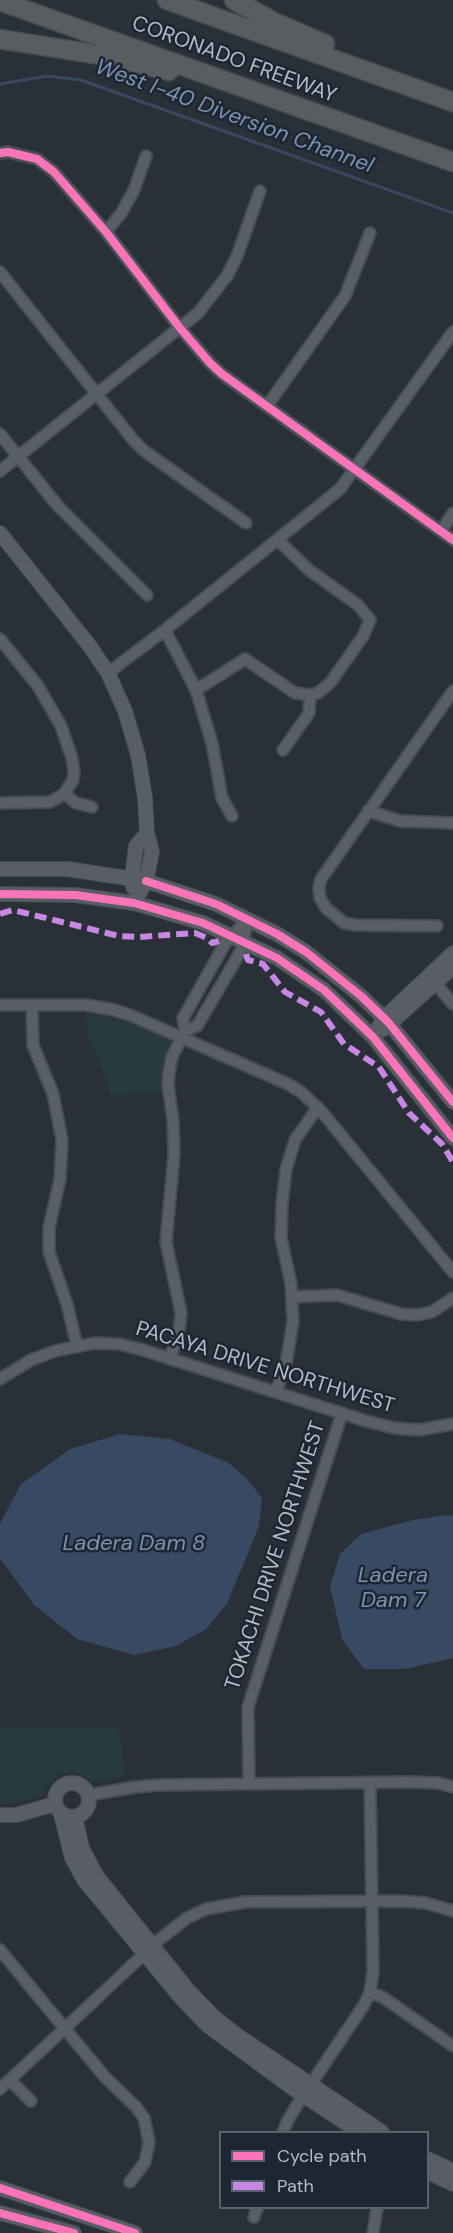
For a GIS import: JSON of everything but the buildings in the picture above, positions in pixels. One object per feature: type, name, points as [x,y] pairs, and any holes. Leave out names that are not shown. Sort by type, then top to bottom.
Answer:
[{"type":"highway","name":"CORONADO FREEWAY","points":[[167,0],[453,101]]},
{"type":"highway","points":[[234,0],[286,28],[453,101]]},
{"type":"highway","name":"CORONADO FREEWAY","points":[[0,1],[453,162]]},
{"type":"highway","points":[[0,39],[106,56],[281,100]]},
{"type":"street","points":[[0,153],[8,152],[37,159],[54,172],[105,232],[180,328],[222,374],[453,540]]},
{"type":"street","points":[[105,232],[122,212],[134,189],[146,156]]},
{"type":"street","points":[[0,471],[198,313],[227,276],[237,256],[260,191]]},
{"type":"street","points":[[267,406],[345,296],[370,233]]},
{"type":"street","points":[[0,272],[143,450],[246,523]]},
{"type":"street","points":[[108,673],[340,489],[356,470],[453,332]]},
{"type":"street","points":[[0,434],[58,506],[147,595]]},
{"type":"street","points":[[441,531],[453,513]]},
{"type":"street","points":[[0,533],[89,645],[108,673],[124,711],[138,755],[145,798],[147,833],[152,852],[146,881],[134,903]]},
{"type":"street","points":[[196,690],[245,659],[295,693],[310,695],[318,693],[331,682],[363,636],[370,620],[358,605],[309,570],[278,540]]},
{"type":"street","points":[[165,630],[196,690],[212,743],[222,798],[232,816]]},
{"type":"street","points":[[0,639],[38,686],[61,726],[74,771],[73,780],[64,794],[50,802],[0,803]]},
{"type":"street","points":[[437,926],[355,925],[344,922],[326,908],[319,888],[321,879],[453,691]]},
{"type":"street","points":[[283,750],[309,712],[310,695]]},
{"type":"street","points":[[64,794],[76,803],[92,807]]},
{"type":"street","points":[[368,811],[400,821],[453,823]]},
{"type":"street","points":[[134,903],[132,878],[136,846],[147,833]]},
{"type":"street","points":[[0,869],[68,869],[132,878],[216,904],[248,919],[306,952],[362,996],[387,1022],[453,1102]]},
{"type":"street","points":[[0,894],[75,895],[134,903],[203,923],[277,958],[324,990],[373,1037],[453,1138]]},
{"type":"street","points":[[170,1359],[179,1332],[181,1313],[166,1242],[174,1155],[173,1120],[168,1084],[172,1057],[183,1034],[183,1018],[225,942],[248,919]]},
{"type":"street","points":[[183,1034],[197,1026],[241,951],[248,919]]},
{"type":"street","points":[[373,1037],[433,979],[453,952]]},
{"type":"street","points":[[433,979],[453,967]]},
{"type":"street","points":[[433,979],[453,1004]]},
{"type":"street","points":[[0,1005],[86,1005],[114,1010],[183,1034],[277,1078],[301,1092],[318,1107],[453,1272]]},
{"type":"street","points":[[32,1005],[33,1045],[53,1094],[62,1140],[60,1179],[49,1228],[49,1252],[67,1304],[76,1346]]},
{"type":"street","points":[[276,1392],[289,1351],[293,1323],[293,1297],[281,1237],[286,1169],[295,1140],[318,1107]]},
{"type":"street","points":[[293,1297],[337,1295],[401,1314],[417,1315],[432,1312],[453,1298]]},
{"type":"street","name":"PACAYA DRIVE NORTHWEST","points":[[0,1379],[43,1355],[95,1343],[119,1344],[366,1421],[405,1430],[429,1429],[453,1424]]},
{"type":"street","name":"TOKACHI DRIVE NORTHWEST","points":[[249,1784],[248,1707],[342,1413]]},
{"type":"street","points":[[75,1817],[88,1807],[89,1795],[80,1784],[68,1783],[57,1790],[58,1809],[72,1858],[84,1880],[214,2017],[357,2131]]},
{"type":"street","points":[[284,2131],[306,2090],[364,2005],[370,1992],[373,1971],[370,1783]]},
{"type":"street","points":[[89,1795],[135,1787],[249,1784],[438,1783],[453,1787]]},
{"type":"street","points":[[0,1815],[58,1809],[75,1817]]},
{"type":"street","points":[[75,1817],[82,1848],[96,1875],[148,1950]]},
{"type":"street","points":[[0,2089],[148,1950],[187,1918],[221,1905],[245,1902],[426,1902],[453,1911]]},
{"type":"street","points":[[0,1950],[104,2076],[144,2118],[149,2142],[145,2162],[130,2182]]},
{"type":"street","points":[[370,1992],[384,1998],[453,2046]]},
{"type":"street","points":[[10,2080],[31,2101]]},
{"type":"street","points":[[306,2090],[378,2131]]},
{"type":"street","points":[[429,2159],[453,2171]]},
{"type":"street","points":[[429,2172],[453,2184]]},
{"type":"street","points":[[0,2188],[135,2233]]},
{"type":"street","points":[[373,2233],[377,2209]]},
{"type":"street","points":[[0,2213],[74,2233]]},
{"type":"green space","points":[[86,1013],[134,1024],[170,1040],[164,1063],[161,1092],[111,1096],[103,1069],[89,1040]]},
{"type":"green space","points":[[0,1728],[119,1728],[125,1776],[94,1782],[80,1774],[71,1772],[60,1774],[41,1797],[11,1804],[0,1804]]},
{"type":"water","name":"Ladera Dam 8","points":[[120,1434],[170,1439],[229,1463],[248,1480],[262,1498],[259,1526],[227,1604],[206,1629],[176,1646],[134,1655],[77,1639],[34,1605],[0,1558],[0,1524],[21,1484],[70,1449]]},
{"type":"water","name":"Ladera Dam 7","points":[[453,1516],[453,1658],[405,1669],[364,1669],[342,1639],[330,1586],[340,1554],[361,1534],[413,1520]]},
{"type":"waterway","name":"West I-40 Diversion Channel","points":[[0,84],[47,76],[81,80],[453,213]]},
{"type":"marked path","points":[[0,914],[13,910],[119,936],[195,933],[212,943],[219,941]]},
{"type":"marked path","points":[[246,954],[248,960],[263,964],[285,992],[321,1012],[344,1044],[379,1067],[409,1113],[442,1144],[453,1162]]},
{"type":"cycle path","points":[[0,153],[8,152],[37,159],[54,172],[106,232],[180,328],[222,374],[453,540]]},
{"type":"cycle path","points":[[146,881],[216,904],[277,934],[306,952],[361,996],[388,1022],[453,1102]]},
{"type":"cycle path","points":[[0,894],[75,895],[134,903],[203,923],[277,958],[324,990],[373,1037],[453,1138]]},
{"type":"cycle path","points":[[0,2188],[135,2233]]},
{"type":"cycle path","points":[[0,2213],[74,2233]]}]
